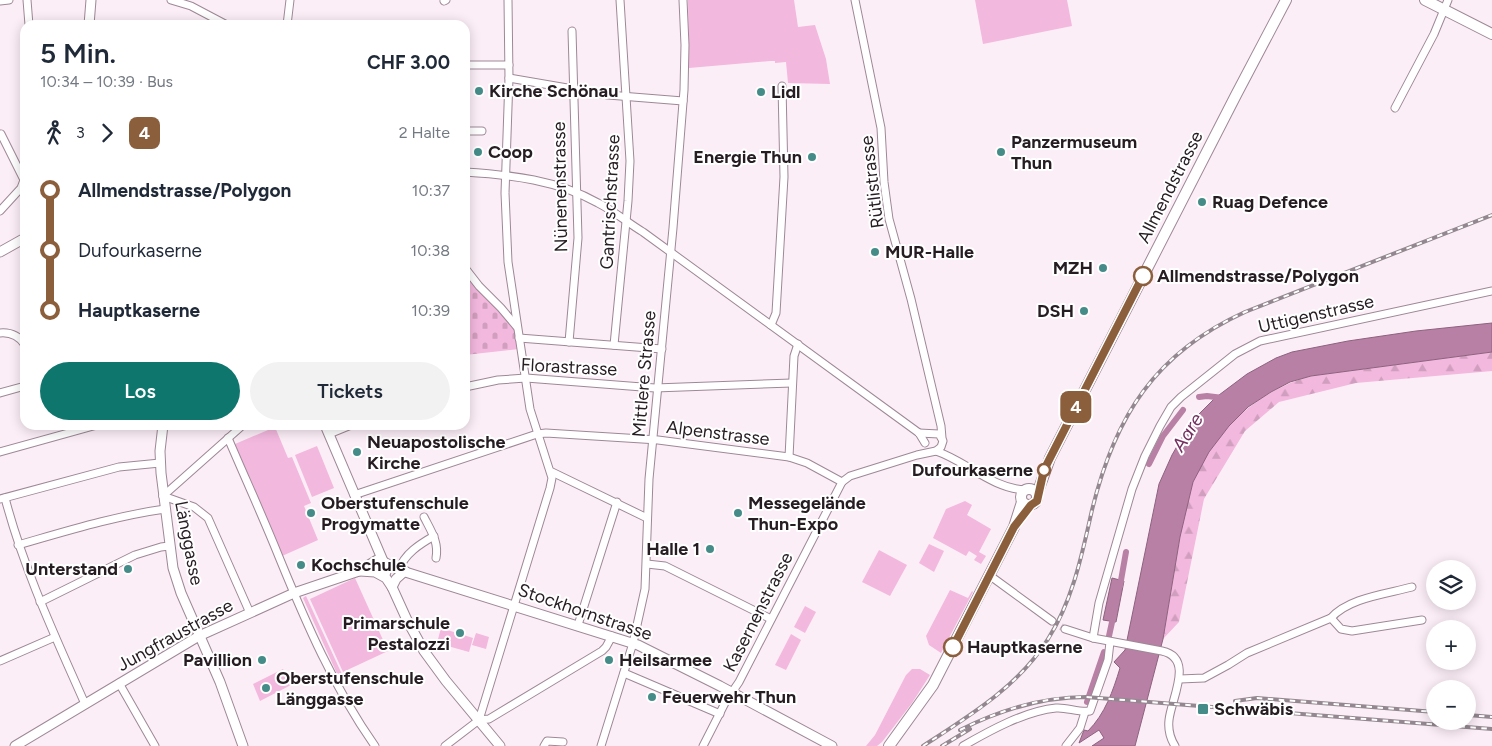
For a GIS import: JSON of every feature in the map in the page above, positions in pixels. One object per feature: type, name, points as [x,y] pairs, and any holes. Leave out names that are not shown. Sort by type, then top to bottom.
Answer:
[{"type":"main road","name":"Allmendstrasse","points":[[889,746],[932,685],[1014,527],[1027,496],[1044,470],[1286,0]]},
{"type":"main road","points":[[1425,0],[1446,5],[1492,34]]},
{"type":"street","points":[[0,1],[9,0]]},
{"type":"street","points":[[27,0],[29,20]]},
{"type":"street","points":[[89,20],[91,0]]},
{"type":"street","points":[[171,0],[191,6],[217,20]]},
{"type":"street","points":[[288,20],[290,0]]},
{"type":"street","points":[[478,720],[550,488],[552,472],[537,434],[530,409],[514,306],[506,232],[505,193],[509,78],[508,0]]},
{"type":"street","name":"Gantrischstrasse","points":[[614,345],[630,161],[620,0]]},
{"type":"street","name":"Mittlere Strasse","points":[[601,746],[633,643],[645,589],[647,518],[653,440],[683,101],[685,57],[683,0]]},
{"type":"street","name":"Rütlistrasse","points":[[855,0],[881,128],[884,182],[889,219],[911,300],[943,439]]},
{"type":"street","points":[[1396,108],[1434,34],[1446,5]]},
{"type":"street","name":"Nünenenstrasse","points":[[568,342],[578,251],[572,31]]},
{"type":"street","points":[[470,65],[509,65]]},
{"type":"street","points":[[509,78],[627,98],[683,101]]},
{"type":"street","points":[[771,325],[776,313],[784,176],[782,86]]},
{"type":"street","points":[[470,131],[482,131]]},
{"type":"street","points":[[1,134],[20,172]]},
{"type":"street","points":[[470,172],[507,175],[543,181],[577,193],[602,205],[671,252],[919,432],[928,449],[955,458],[974,471],[1027,496]]},
{"type":"street","points":[[0,211],[20,188]]},
{"type":"street","points":[[0,252],[20,241]]},
{"type":"street","points":[[470,274],[517,327]]},
{"type":"street","name":"Uttigenstrasse","points":[[1093,638],[1099,603],[1138,472],[1160,426],[1171,408],[1181,397],[1235,354],[1260,341],[1492,291]]},
{"type":"street","points":[[502,309],[514,306]]},
{"type":"street","points":[[0,333],[12,334],[20,339]]},
{"type":"street","points":[[519,338],[662,349]]},
{"type":"street","points":[[789,457],[794,356],[798,344]]},
{"type":"street","name":"Florastrasse","points":[[470,387],[498,380],[526,378],[658,388],[792,384]]},
{"type":"street","points":[[0,393],[20,387]]},
{"type":"street","points":[[917,455],[939,417]]},
{"type":"street","points":[[0,452],[79,430]]},
{"type":"street","name":"Länggasse","points":[[163,430],[160,463],[172,562],[181,594],[228,702],[243,746]]},
{"type":"street","points":[[237,430],[163,496],[194,507],[208,518],[250,613]]},
{"type":"street","points":[[327,430],[375,546],[381,567],[407,620],[424,651],[500,746]]},
{"type":"street","name":"Alpenstrasse","points":[[354,494],[546,432],[653,440],[789,457],[807,463],[842,482]]},
{"type":"street","points":[[919,432],[939,434],[955,458]]},
{"type":"street","points":[[228,438],[294,593],[339,690],[355,718],[375,746]]},
{"type":"street","points":[[842,482],[850,476],[934,451],[941,447],[943,439]]},
{"type":"street","points":[[85,704],[40,602],[18,545],[3,498],[119,468],[160,463]]},
{"type":"street","points":[[552,472],[647,518]]},
{"type":"street","name":"Kasernenstrasse","points":[[703,746],[739,682],[842,482]]},
{"type":"street","points":[[578,625],[617,502]]},
{"type":"street","points":[[18,545],[94,523],[146,511],[165,509]]},
{"type":"street","points":[[424,517],[438,548],[436,558]]},
{"type":"street","points":[[392,587],[402,571],[403,562],[421,543],[434,536]]},
{"type":"street","points":[[40,602],[135,555],[170,546]]},
{"type":"street","points":[[647,564],[665,566],[771,619]]},
{"type":"street","name":"Jungfraustrasse","points":[[15,746],[200,636],[294,593],[359,571],[381,567]]},
{"type":"street","name":"Stockhornstrasse","points":[[381,567],[402,571],[633,643],[659,654],[832,746]]},
{"type":"street","points":[[989,575],[1052,621]]},
{"type":"street","points":[[1180,679],[1204,678],[1246,653],[1331,618],[1338,610],[1351,603],[1412,587]]},
{"type":"street","points":[[1331,618],[1341,629],[1352,631],[1422,620]]},
{"type":"street","points":[[1065,629],[1093,638],[1170,653],[1175,657],[1179,667],[1180,679],[1170,718],[1169,731],[1175,746]]},
{"type":"street","points":[[446,746],[478,720],[489,719],[602,651],[612,636]]},
{"type":"street","points":[[0,661],[55,637]]},
{"type":"street","points":[[963,746],[988,732],[1040,711],[1062,708],[1085,712],[1090,711],[1108,660],[1108,641]]},
{"type":"street","points":[[624,673],[720,714]]},
{"type":"street","points":[[119,683],[155,746]]},
{"type":"street","points":[[1066,746],[1080,728],[1085,712]]},
{"type":"street","points":[[544,746],[548,741],[563,742]]},
{"type":"green space","points":[[688,0],[794,0],[798,27],[815,25],[826,59],[830,84],[788,83],[786,62],[775,63],[775,61],[770,61],[689,68]]},
{"type":"green space","points":[[975,0],[1067,0],[1072,26],[983,44]]},
{"type":"green space","points":[[470,274],[517,327],[519,349],[470,354]]},
{"type":"green space","points":[[1492,352],[1492,371],[1356,383],[1279,402],[1245,431],[1204,499],[1179,622],[1163,639],[1185,506],[1190,489],[1202,462],[1226,429],[1240,415],[1273,391],[1311,376]]},
{"type":"green space","points":[[268,430],[276,430],[288,458],[292,457],[311,503],[304,506],[318,540],[282,556],[235,444]]},
{"type":"green space","points":[[317,446],[334,488],[312,497],[295,455]]},
{"type":"green space","points":[[965,501],[972,505],[967,515],[991,529],[979,552],[986,556],[981,564],[974,560],[977,556],[969,551],[966,556],[933,538],[946,509]]},
{"type":"green space","points":[[929,544],[944,551],[934,572],[919,563]]},
{"type":"green space","points":[[879,550],[907,565],[890,596],[862,582]]},
{"type":"green space","points":[[355,578],[388,651],[343,672],[310,599]]},
{"type":"green space","points":[[950,590],[968,598],[973,592],[941,653],[929,645],[926,636]]},
{"type":"green space","points":[[306,596],[346,683],[342,685],[303,598]]},
{"type":"green space","points":[[805,606],[816,612],[805,633],[794,627]]},
{"type":"green space","points":[[441,628],[473,638],[469,652],[437,643]]},
{"type":"green space","points":[[476,633],[489,637],[486,649],[472,645]]},
{"type":"green space","points":[[791,634],[801,640],[786,670],[775,665]]},
{"type":"green space","points":[[283,669],[291,685],[260,701],[253,684]]},
{"type":"green space","points":[[912,669],[920,669],[930,675],[912,703],[882,742],[877,746],[866,746],[875,735],[906,675]]},
{"type":"water","name":"Aare","points":[[1492,323],[1492,352],[1311,376],[1290,382],[1271,392],[1248,407],[1229,426],[1209,452],[1193,482],[1180,537],[1163,639],[1135,746],[1092,746],[1104,738],[1099,730],[1079,743],[1084,730],[1088,731],[1094,724],[1108,702],[1120,668],[1114,662],[1125,650],[1159,484],[1172,455],[1191,422],[1215,398],[1247,374],[1276,358],[1292,352],[1416,331]]},
{"type":"water","points":[[1112,578],[1124,581],[1116,622],[1103,620]]},
{"type":"waterway","points":[[1199,397],[1223,398]]},
{"type":"waterway","name":"Aare","points":[[1149,464],[1163,436],[1183,410]]},
{"type":"waterway","points":[[1120,586],[1126,552]]},
{"type":"waterway","points":[[1109,636],[1114,613]]},
{"type":"waterway","points":[[1087,702],[1104,652]]},
{"type":"tunnel","points":[[1052,621],[1065,629]]},
{"type":"railway","points":[[923,746],[992,699],[1022,672],[1048,639],[1057,624],[1070,593],[1101,476],[1113,445],[1143,391],[1163,368],[1186,347],[1214,328],[1245,312],[1492,215]]},
{"type":"railway","points":[[960,730],[990,716],[1021,706],[1053,699],[1086,697],[1492,729]]},
{"type":"railway","points":[[1235,701],[1257,698],[1426,711]]},
{"type":"railway","points":[[1476,716],[1492,717]]},
{"type":"railway","points":[[942,746],[970,729]]},
{"type":"bus line","name":"4","points":[[953,647],[1014,527],[1031,505],[1037,501],[1037,494],[1044,470],[1143,276]]},
{"type":"place","name":"Kirche Schönau","points":[[479,91]]},
{"type":"place","name":"Lidl","points":[[761,92]]},
{"type":"place","name":"Coop","points":[[478,152]]},
{"type":"place","name":"Panzermuseum Thun","points":[[1001,152]]},
{"type":"place","name":"Energie Thun","points":[[812,157]]},
{"type":"place","name":"Ruag Defence","points":[[1202,202]]},
{"type":"place","name":"MUR-Halle","points":[[875,252]]},
{"type":"place","name":"MZH","points":[[1103,268]]},
{"type":"place","name":"Allmendstrasse/Polygon","points":[[1143,276]]},
{"type":"place","name":"DSH","points":[[1084,311]]},
{"type":"place","name":"Neuapostolische Kirche","points":[[357,452]]},
{"type":"place","name":"Dufourkaserne","points":[[1044,470]]},
{"type":"place","name":"Oberstufenschule Progymatte","points":[[311,513]]},
{"type":"place","name":"Messegelände Thun-Expo","points":[[738,513]]},
{"type":"place","name":"Halle 1","points":[[710,549]]},
{"type":"place","name":"Kochschule","points":[[301,565]]},
{"type":"place","name":"Unterstand","points":[[128,569]]},
{"type":"place","name":"Primarschule Pestalozzi","points":[[460,633]]},
{"type":"place","name":"Hauptkaserne","points":[[953,647]]},
{"type":"place","name":"Pavillion","points":[[262,660]]},
{"type":"place","name":"Heilsarmee","points":[[609,660]]},
{"type":"place","name":"Oberstufenschule Länggasse","points":[[266,688]]},
{"type":"place","name":"Feuerwehr Thun","points":[[652,697]]},
{"type":"place","name":"Schwäbis","points":[[1203,709]]}]
